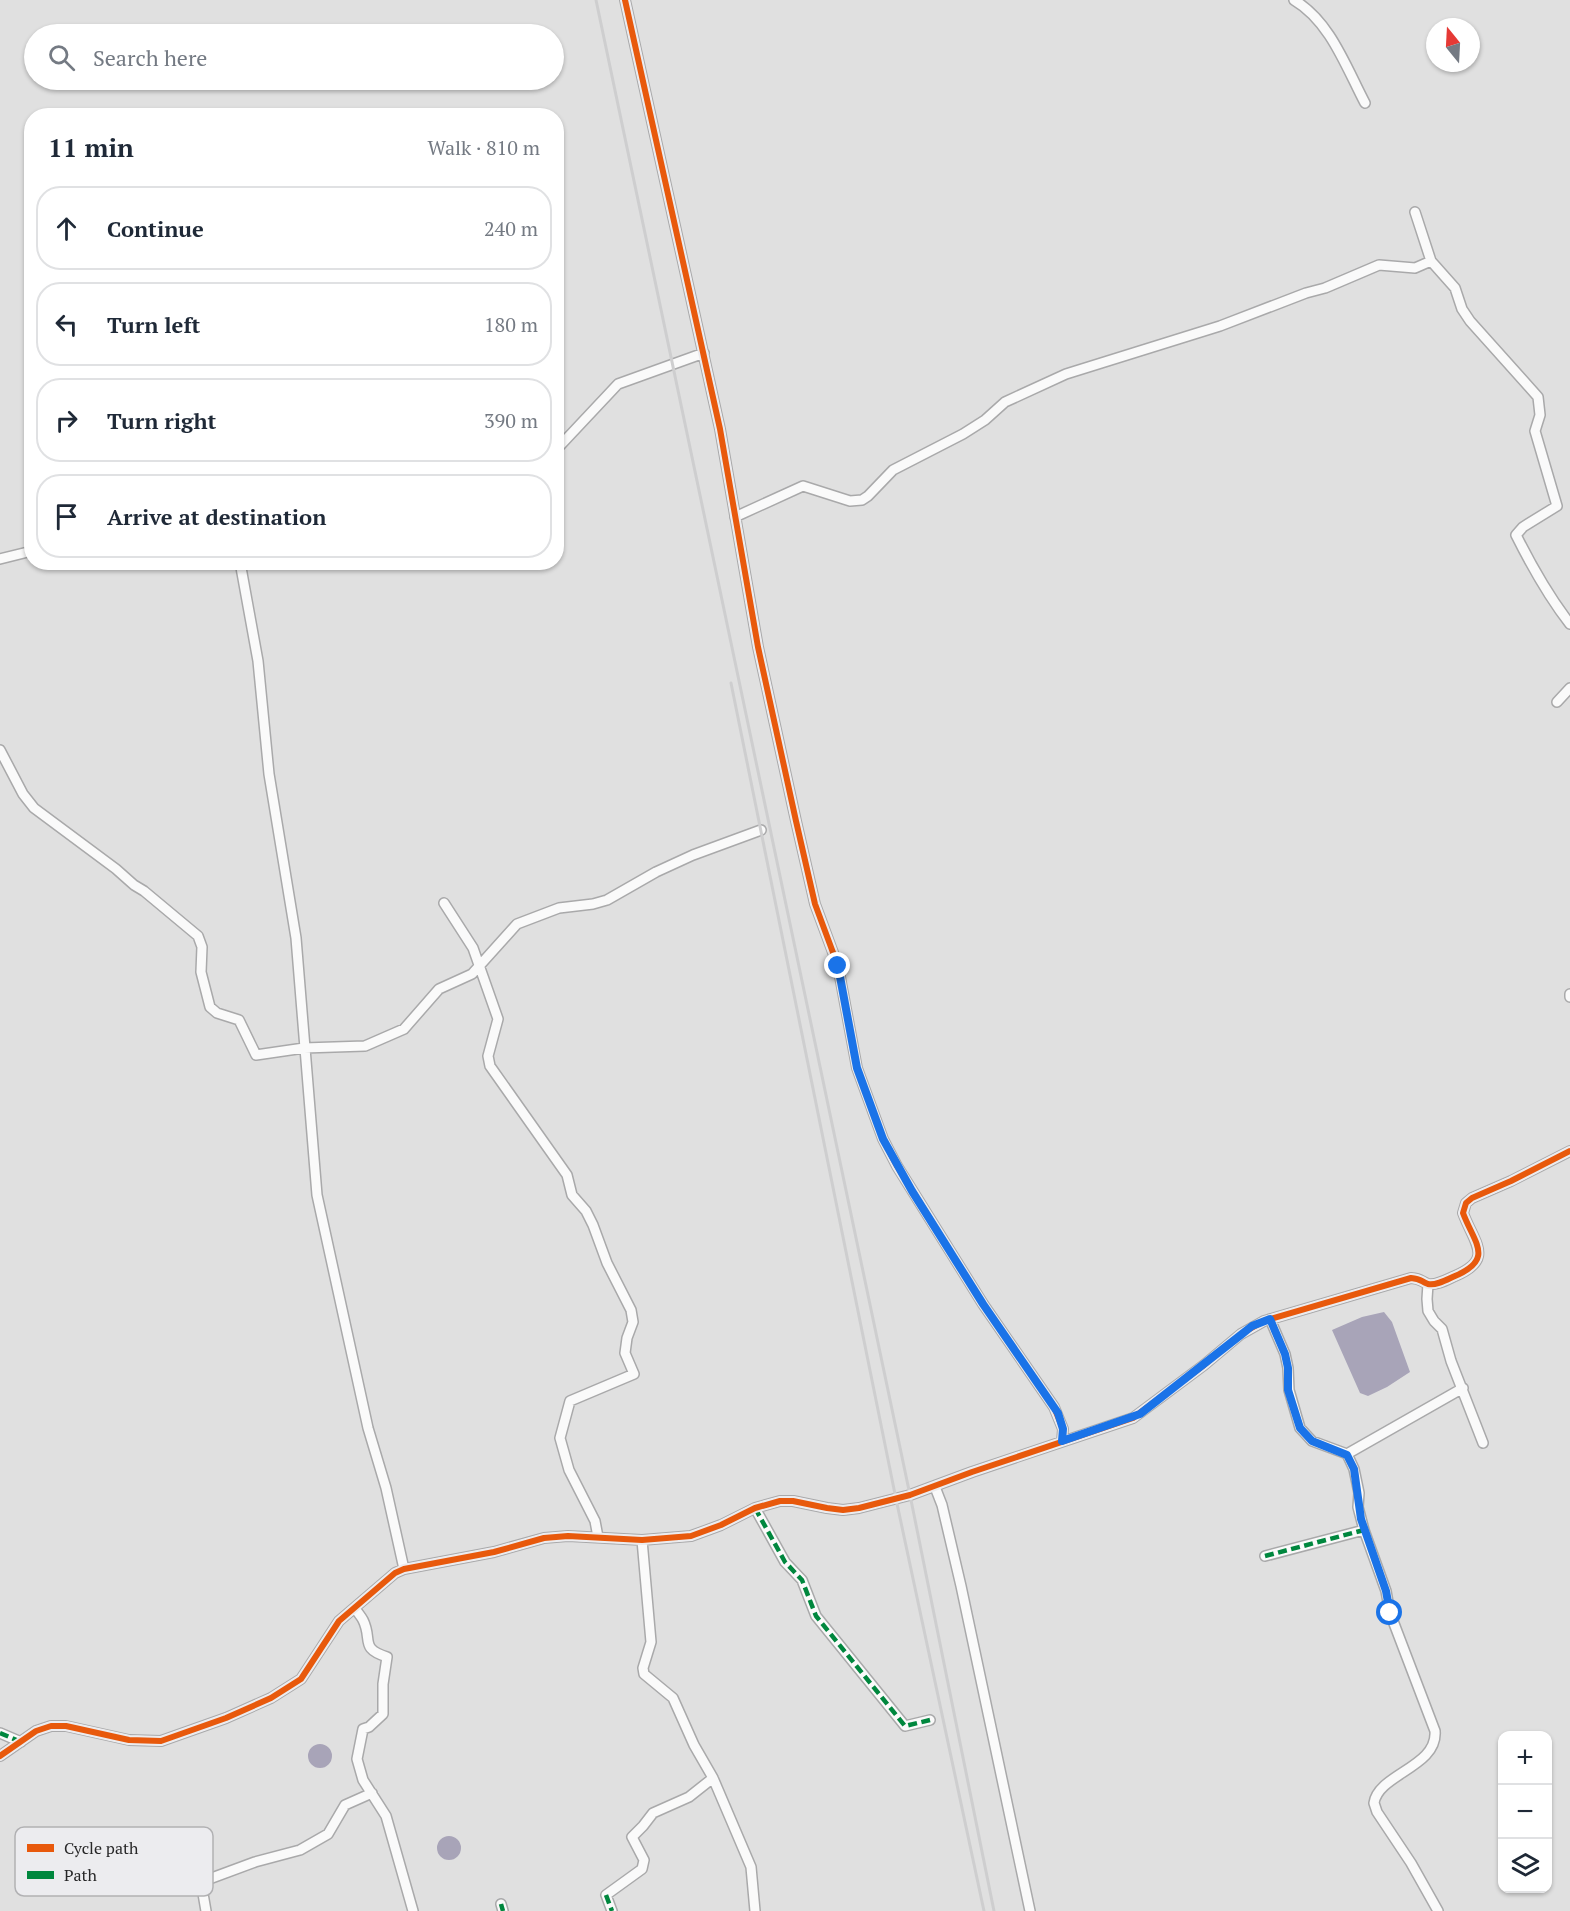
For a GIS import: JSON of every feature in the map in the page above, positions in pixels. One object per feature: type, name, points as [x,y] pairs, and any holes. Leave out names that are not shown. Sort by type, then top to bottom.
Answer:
[{"type":"street","points":[[625,0],[704,353],[758,647],[798,831],[815,904],[838,966],[853,1049],[867,1098],[883,1139],[912,1191],[983,1304],[1058,1413],[1063,1429],[1062,1441]]},
{"type":"street","points":[[1294,0],[1306,7],[1326,30],[1365,103]]},
{"type":"street","points":[[1416,212],[1431,261],[1455,288],[1462,309],[1538,397],[1540,416],[1535,431],[1557,506],[1523,527],[1516,535],[1532,567],[1570,624]]},
{"type":"street","points":[[735,517],[802,486],[850,501],[862,500],[893,470],[963,434],[985,420],[1005,402],[1066,374],[1220,326],[1325,288],[1379,265],[1415,268],[1431,261]]},
{"type":"street","points":[[564,441],[618,384],[704,353]]},
{"type":"street","points":[[0,560],[24,553]]},
{"type":"street","points":[[241,570],[258,661],[269,774],[296,938],[317,1195],[363,1407],[386,1488],[404,1569]]},
{"type":"street","points":[[1557,702],[1570,688]]},
{"type":"street","points":[[0,750],[23,794],[34,808],[116,869],[198,936],[202,947],[201,972],[210,1007],[217,1013],[239,1020],[256,1055],[304,1048],[365,1046],[404,1029],[440,989],[472,974],[517,924],[559,908],[607,900],[656,872],[693,855],[761,830]]},
{"type":"street","points":[[444,903],[473,948],[498,1019],[488,1056],[490,1066],[567,1175],[572,1195],[593,1225],[607,1263],[631,1310],[633,1322],[627,1338],[625,1353],[634,1374],[570,1401],[560,1438],[569,1470],[595,1521],[598,1537]]},
{"type":"street","points":[[0,1756],[36,1731],[51,1726],[66,1726],[129,1740],[161,1741],[226,1718],[271,1698],[302,1679],[332,1630],[395,1573],[404,1569],[494,1552],[544,1538],[568,1536],[642,1540],[691,1536],[721,1525],[755,1508],[780,1501],[793,1501],[827,1508],[859,1508],[935,1487],[1140,1414],[1252,1326],[1411,1278],[1420,1279],[1428,1284],[1438,1283],[1474,1266],[1479,1257],[1463,1213],[1466,1203],[1570,1151]]},
{"type":"street","points":[[1428,1284],[1428,1311],[1442,1329],[1451,1361],[1483,1443]]},
{"type":"street","points":[[1270,1319],[1285,1354],[1288,1368],[1288,1390],[1300,1428],[1312,1441],[1347,1455],[1354,1469],[1359,1493],[1358,1507],[1364,1530],[1380,1574],[1390,1613],[1435,1731],[1436,1741],[1429,1752],[1379,1792],[1374,1803],[1377,1812],[1411,1863],[1438,1911]]},
{"type":"street","points":[[1347,1455],[1463,1388]]},
{"type":"street","points":[[935,1487],[942,1505],[961,1586],[1030,1911]]},
{"type":"street","points":[[755,1508],[785,1562],[802,1580],[816,1616],[905,1726],[930,1720]]},
{"type":"street","points":[[1265,1556],[1364,1530]]},
{"type":"street","points":[[642,1540],[651,1642],[643,1668],[644,1674],[673,1698],[694,1745],[713,1778],[752,1868],[754,1911]]},
{"type":"street","points":[[355,1608],[364,1622],[368,1646],[374,1653],[387,1657],[383,1684],[383,1714],[369,1727],[363,1729],[357,1759],[363,1780],[386,1816],[413,1911]]},
{"type":"street","points":[[0,1733],[21,1742]]},
{"type":"street","points":[[612,1911],[606,1895],[642,1869],[644,1860],[632,1837],[653,1813],[689,1797],[713,1778]]},
{"type":"street","points":[[213,1878],[255,1862],[300,1850],[328,1834],[345,1805],[372,1793]]},
{"type":"street","points":[[203,1896],[206,1911]]},
{"type":"shaded area","points":[[1384,1312],[1392,1322],[1410,1372],[1368,1396],[1360,1393],[1332,1330],[1362,1317]]},
{"type":"shaded area","points":[[320,1744],[328,1748],[332,1756],[328,1764],[320,1768],[312,1764],[308,1756],[312,1748]]},
{"type":"shaded area","points":[[449,1836],[458,1839],[461,1848],[458,1857],[449,1860],[440,1857],[437,1848],[440,1839]]},
{"type":"railway","points":[[596,0],[910,1495],[994,1911]]},
{"type":"railway","points":[[731,683],[896,1499],[984,1911]]},
{"type":"marked path","points":[[755,1508],[785,1562],[802,1580],[816,1616],[905,1726],[930,1720]]},
{"type":"marked path","points":[[1265,1556],[1364,1530]]},
{"type":"marked path","points":[[0,1733],[21,1742]]},
{"type":"marked path","points":[[606,1895],[612,1911]]},
{"type":"marked path","points":[[501,1904],[503,1911]]},
{"type":"cycle path","points":[[625,0],[720,429],[758,647],[815,904],[838,966],[857,1068],[883,1139],[897,1166],[983,1304],[1054,1407],[1063,1429],[1062,1441]]},
{"type":"cycle path","points":[[0,1756],[36,1731],[51,1726],[66,1726],[129,1740],[161,1741],[226,1718],[271,1698],[301,1679],[339,1621],[395,1573],[404,1569],[494,1552],[544,1538],[568,1536],[642,1540],[691,1536],[721,1525],[755,1508],[780,1501],[793,1501],[843,1510],[859,1508],[910,1495],[1133,1418],[1241,1334],[1264,1321],[1411,1278],[1431,1284],[1467,1270],[1475,1263],[1478,1249],[1463,1213],[1466,1203],[1570,1151]]},
{"type":"route","points":[[838,966],[857,1068],[883,1139],[912,1191],[983,1304],[1058,1413],[1064,1436],[1062,1441],[1140,1414],[1252,1326],[1270,1319],[1285,1354],[1288,1368],[1288,1390],[1300,1428],[1312,1441],[1337,1449],[1347,1455],[1354,1469],[1361,1519],[1386,1591],[1390,1613]]}]
